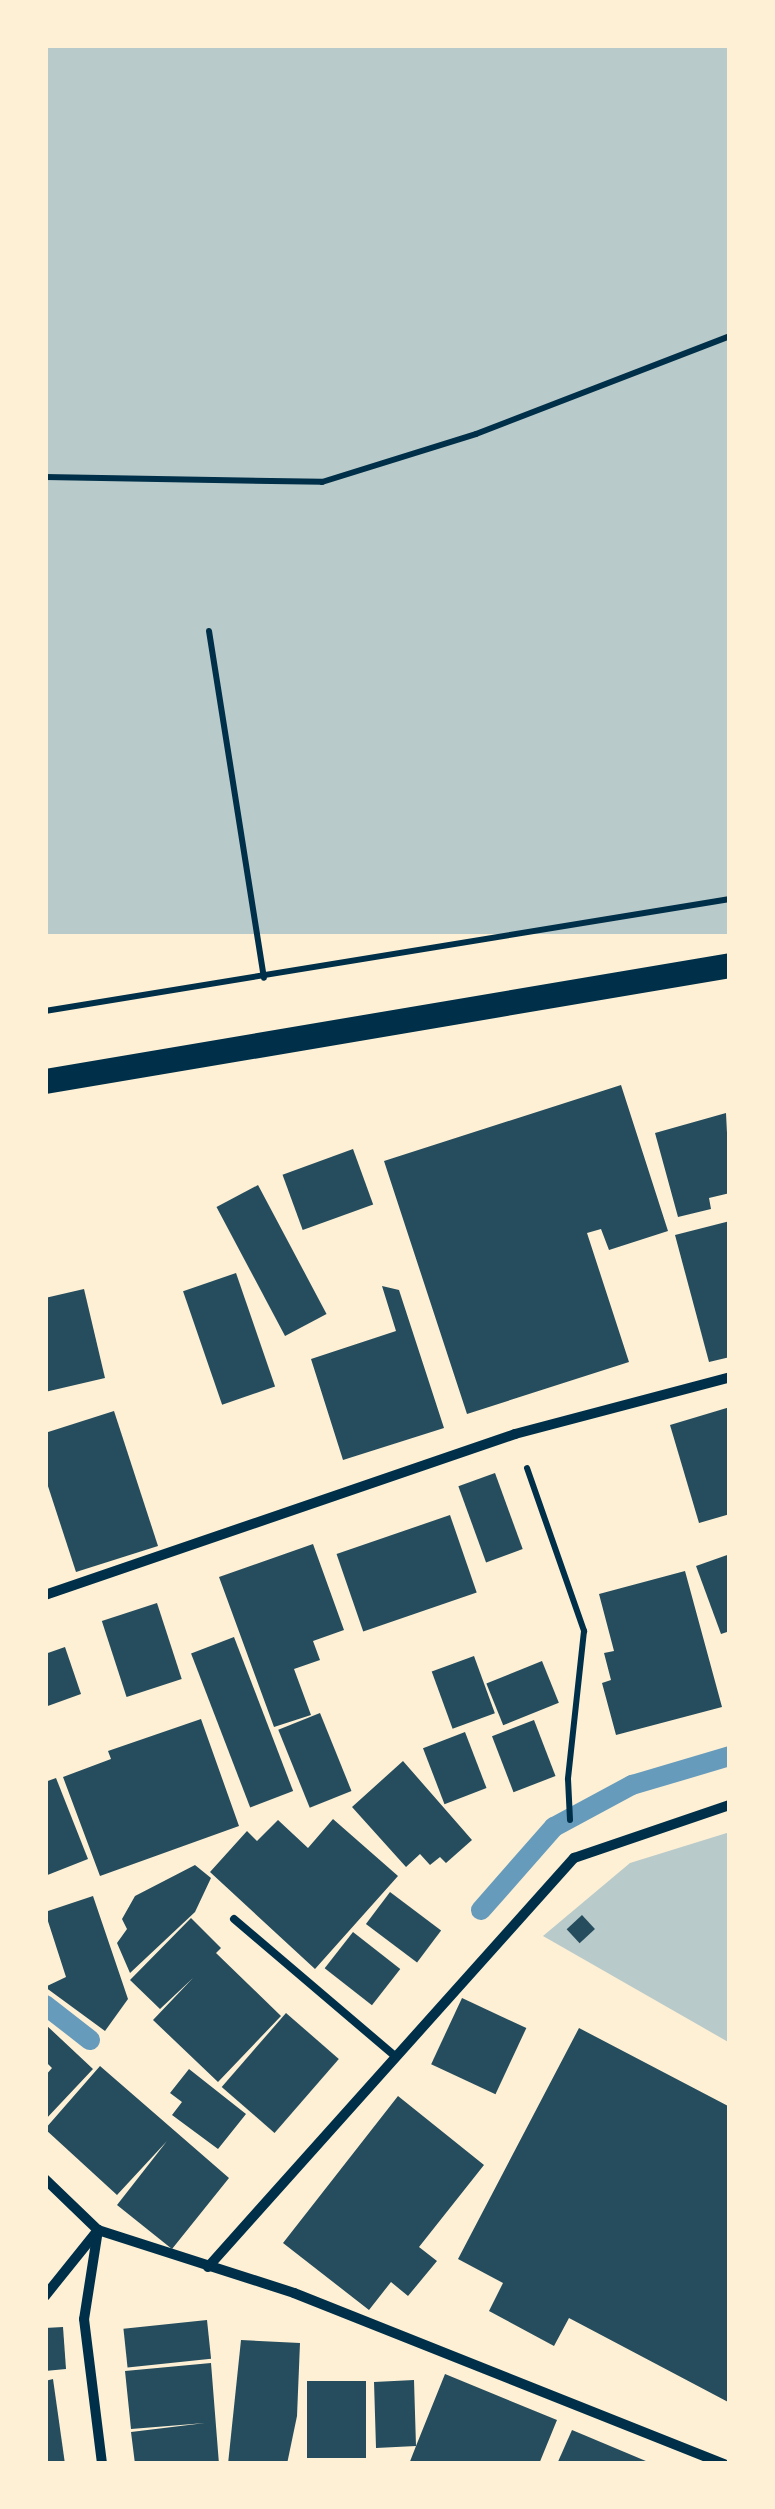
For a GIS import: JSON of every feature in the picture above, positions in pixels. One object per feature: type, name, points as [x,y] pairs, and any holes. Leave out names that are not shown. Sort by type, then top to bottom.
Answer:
[{"type":"main road","points":[[45,1080],[730,964]]},
{"type":"street","points":[[45,1595],[514,1434],[730,1377]]},
{"type":"street","points":[[208,2267],[574,1858],[730,1805]]},
{"type":"street","points":[[45,2180],[98,2230],[312,2300],[724,2464]]},
{"type":"street","points":[[45,2296],[98,2230]]},
{"type":"street","points":[[98,2230],[84,2320],[102,2464]]},
{"type":"lane","points":[[234,1918],[394,2056]]},
{"type":"path","points":[[45,477],[322,482],[476,434],[730,336]]},
{"type":"path","points":[[208,632],[264,978]]},
{"type":"path","points":[[45,1010],[264,978],[730,900]]},
{"type":"path","points":[[514,1434],[584,1630],[568,1807]]},
{"type":"shaded area","points":[[45,45],[730,45],[730,934],[45,934]]},
{"type":"shaded area","points":[[730,1832],[730,2043],[543,1936],[630,1863]]},
{"type":"building","points":[[621,1085],[668,1231],[609,1250],[601,1229],[587,1233],[629,1362],[467,1414],[384,1161]]},
{"type":"building","points":[[726,1113],[730,1193],[709,1198],[711,1209],[678,1217],[655,1133]]},
{"type":"building","points":[[353,1149],[373,1204],[303,1230],[283,1175]]},
{"type":"building","points":[[258,1185],[327,1314],[285,1336],[217,1207]]},
{"type":"building","points":[[730,1221],[730,1357],[709,1362],[675,1235]]},
{"type":"building","points":[[236,1273],[275,1386],[222,1405],[183,1291]]},
{"type":"building","points":[[382,1286],[399,1290],[444,1428],[343,1460],[311,1359],[396,1331]]},
{"type":"building","points":[[84,1289],[105,1378],[45,1392],[45,1298]]},
{"type":"building","points":[[730,1407],[730,1514],[699,1523],[670,1425]]},
{"type":"building","points":[[114,1411],[158,1546],[76,1572],[45,1477],[45,1433]]},
{"type":"building","points":[[495,1473],[523,1549],[486,1562],[458,1486]]},
{"type":"building","points":[[450,1515],[477,1593],[363,1632],[337,1554]]},
{"type":"building","points":[[313,1544],[344,1630],[313,1641],[320,1660],[294,1669],[311,1715],[274,1727],[219,1577]]},
{"type":"building","points":[[730,1554],[730,1631],[721,1634],[696,1566]]},
{"type":"building","points":[[685,1571],[722,1707],[616,1735],[602,1683],[611,1680],[604,1653],[614,1651],[599,1594]]},
{"type":"building","points":[[157,1603],[182,1679],[127,1697],[102,1621]]},
{"type":"building","points":[[234,1637],[293,1791],[250,1808],[191,1653]]},
{"type":"building","points":[[65,1647],[81,1694],[45,1707],[45,1654]]},
{"type":"building","points":[[474,1656],[495,1713],[453,1729],[432,1671]]},
{"type":"building","points":[[542,1661],[559,1703],[503,1725],[486,1683]]},
{"type":"building","points":[[320,1713],[351,1791],[310,1808],[278,1730]]},
{"type":"building","points":[[201,1719],[239,1826],[100,1876],[63,1777],[111,1759],[108,1751]]},
{"type":"building","points":[[534,1720],[556,1776],[513,1792],[492,1736]]},
{"type":"building","points":[[465,1732],[487,1788],[444,1804],[423,1748]]},
{"type":"building","points":[[403,1761],[472,1840],[446,1863],[440,1857],[430,1865],[420,1854],[406,1867],[352,1807]]},
{"type":"building","points":[[56,1778],[88,1859],[45,1876],[45,1782]]},
{"type":"building","points":[[333,1819],[398,1876],[315,1969],[210,1872],[247,1831],[257,1841],[278,1820],[308,1848]]},
{"type":"building","points":[[195,1865],[211,1878],[195,1912],[130,1973],[117,1943],[127,1929],[122,1919],[135,1896]]},
{"type":"building","points":[[390,1892],[441,1931],[417,1962],[366,1924]]},
{"type":"building","points":[[93,1896],[128,1999],[105,2031],[45,1987],[66,1977],[45,1912]]},
{"type":"building","points":[[582,1915],[595,1929],[580,1943],[567,1929]]},
{"type":"building","points":[[191,1918],[221,1948],[216,1953],[281,2016],[218,2082],[153,2020],[193,1978],[160,2009],[130,1980]]},
{"type":"building","points":[[353,1932],[400,1969],[372,2005],[325,1968]]},
{"type":"building","points":[[462,1998],[526,2028],[495,2094],[431,2064]]},
{"type":"building","points":[[286,2013],[339,2059],[275,2133],[222,2087]]},
{"type":"building","points":[[45,2024],[93,2069],[45,2120],[45,2076],[52,2068],[45,2061]]},
{"type":"building","points":[[579,2028],[730,2107],[730,2403],[569,2318],[554,2346],[489,2311],[503,2283],[458,2259]]},
{"type":"building","points":[[100,2066],[229,2178],[172,2249],[117,2205],[167,2141],[117,2195],[45,2129]]},
{"type":"building","points":[[189,2069],[246,2114],[218,2149],[172,2115],[182,2102],[170,2093]]},
{"type":"building","points":[[398,2096],[484,2165],[419,2247],[437,2261],[408,2296],[391,2282],[369,2310],[283,2243]]},
{"type":"building","points":[[207,2320],[211,2359],[128,2368],[123,2329]]},
{"type":"building","points":[[63,2327],[66,2369],[45,2371],[45,2328]]},
{"type":"building","points":[[241,2340],[300,2343],[297,2416],[287,2464],[228,2464]]},
{"type":"building","points":[[211,2363],[219,2464],[135,2464],[131,2432],[205,2423],[131,2429],[125,2371]]},
{"type":"building","points":[[445,2374],[557,2420],[539,2464],[409,2464]]},
{"type":"building","points":[[53,2379],[65,2464],[45,2464],[45,2381]]},
{"type":"building","points":[[414,2380],[416,2446],[376,2448],[374,2382]]},
{"type":"building","points":[[307,2381],[366,2381],[366,2458],[307,2458]]},
{"type":"building","points":[[572,2430],[653,2464],[557,2464]]},
{"type":"waterway","points":[[481,1910],[554,1827],[632,1785],[730,1756]]},
{"type":"waterway","points":[[45,2005],[90,2040]]}]
